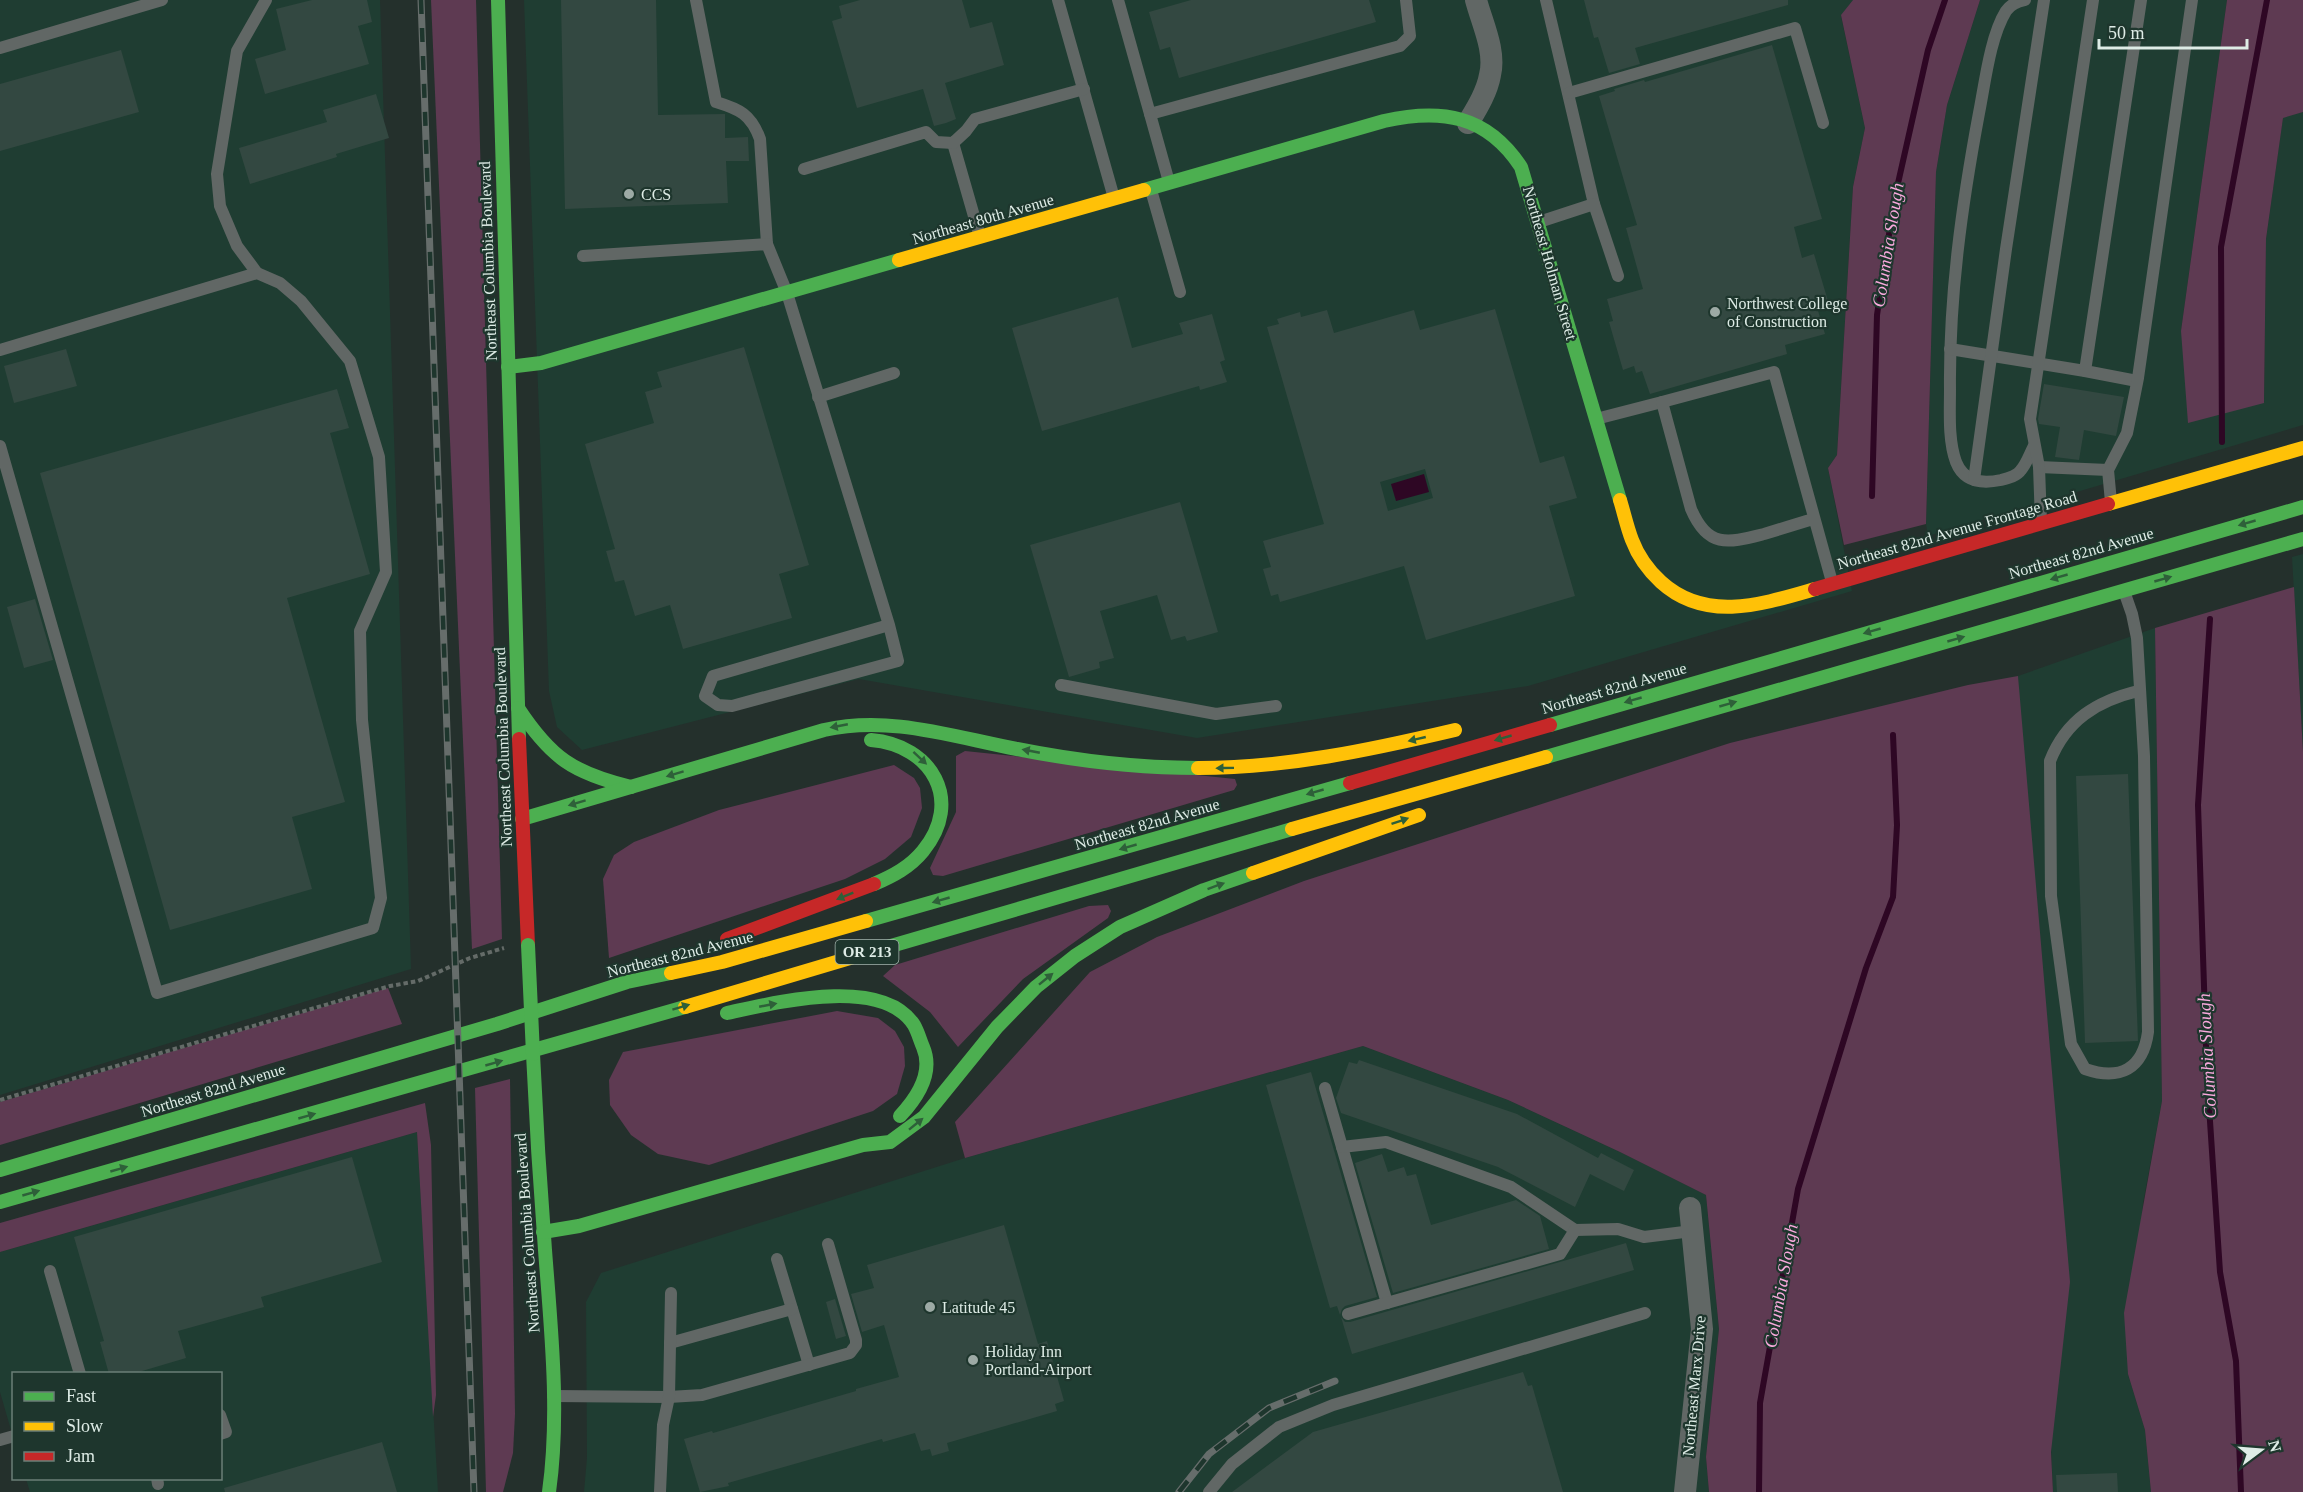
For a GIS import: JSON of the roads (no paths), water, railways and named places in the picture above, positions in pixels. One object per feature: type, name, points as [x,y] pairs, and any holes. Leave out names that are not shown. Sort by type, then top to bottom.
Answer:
[{"type":"main road","name":"Northeast Columbia Boulevard","points":[[498,0],[522,819],[528,836],[528,945],[538,1166],[550,1313],[553,1454],[549,1492]]},
{"type":"main road","name":"Northeast 80th Avenue","points":[[508,367],[541,363],[1410,115],[1443,116],[1468,123]]},
{"type":"main road","name":"Northeast Holman Street","points":[[1468,123],[1500,141],[1521,167],[1626,522],[1637,552]]},
{"type":"main road","name":"Northeast 82nd Avenue Frontage Road","points":[[1637,552],[1657,580],[1670,591],[1688,600],[1714,607],[1744,606],[1832,584],[2303,448]]},
{"type":"main road","name":"Northeast 82nd Avenue","points":[[0,1202],[606,1030],[952,927],[1672,720],[2119,576],[2303,507]]},
{"type":"main road","name":"Northeast 82nd Avenue","points":[[0,1170],[496,1024],[627,982],[733,959],[1666,690],[2119,576],[2303,539]]},
{"type":"main road","points":[[518,708],[543,743],[570,766],[599,779],[632,787]]},
{"type":"main road","points":[[1520,720],[1599,710]]},
{"type":"main road","points":[[522,819],[824,730],[853,724],[884,723],[1059,757],[1128,766],[1186,769],[1255,767],[1312,759],[1463,729]]},
{"type":"main road","points":[[1514,780],[1634,731]]},
{"type":"main road","points":[[714,944],[883,881],[918,857],[930,840],[940,814],[942,798],[938,783],[927,764],[912,750],[901,744],[883,741],[855,741]]},
{"type":"main road","points":[[543,1232],[631,1213],[863,1145],[890,1142],[917,1123],[997,1027],[1036,987],[1075,956],[1120,927],[1214,886],[1427,812]]},
{"type":"main road","points":[[627,982],[692,954]]},
{"type":"main road","points":[[606,1030],[702,1018],[821,995],[850,995],[874,1000],[905,1015],[918,1033],[927,1060],[926,1074],[923,1088],[914,1102],[863,1145]]},
{"type":"street","points":[[1468,123],[1483,97],[1491,74],[1491,54],[1476,0]]},
{"type":"street","name":"Northeast Marx Drive","points":[[1684,1492],[1702,1329],[1690,1208]]},
{"type":"lane","points":[[0,48],[162,0]]},
{"type":"lane","points":[[0,447],[157,993],[373,928],[381,898],[363,720],[360,631],[386,572],[378,457],[350,361],[301,302],[280,284],[257,273],[237,246],[220,206],[217,174],[237,51],[266,0]]},
{"type":"lane","points":[[696,0],[716,102],[739,109],[756,127],[760,139],[767,244],[787,293],[889,625],[898,661],[732,706],[718,705],[705,696],[713,676],[889,625]]},
{"type":"lane","points":[[1058,0],[1114,199]]},
{"type":"lane","points":[[1118,0],[1170,183]]},
{"type":"lane","points":[[1150,114],[1400,46],[1410,36],[1406,0]]},
{"type":"lane","points":[[1546,0],[1594,204],[1618,276]]},
{"type":"lane","points":[[2025,0],[2013,4],[2007,10],[1989,62],[1972,150],[1949,333],[1952,441],[1956,461],[1964,476],[1987,483],[2012,478],[2021,471],[2034,446]]},
{"type":"lane","points":[[1974,480],[2044,0]]},
{"type":"lane","points":[[2041,524],[2039,467],[2030,419],[2093,0]]},
{"type":"lane","points":[[2085,372],[2140,0]]},
{"type":"lane","points":[[2111,503],[2108,470],[2127,432],[2137,381],[2192,0]]},
{"type":"lane","points":[[1569,93],[1795,28],[1823,123]]},
{"type":"lane","points":[[804,169],[926,132],[936,142],[953,143],[966,132],[975,119],[1084,89]]},
{"type":"lane","points":[[953,143],[980,237]]},
{"type":"lane","points":[[1151,189],[1180,292]]},
{"type":"lane","points":[[1538,222],[1594,204]]},
{"type":"lane","points":[[583,256],[767,244]]},
{"type":"lane","points":[[0,350],[257,273]]},
{"type":"lane","points":[[1950,349],[2137,381]]},
{"type":"lane","points":[[1596,419],[1774,372],[1832,584]]},
{"type":"lane","points":[[818,397],[894,373]]},
{"type":"lane","points":[[1662,402],[1691,509],[1697,524],[1708,535],[1730,543],[1813,519]]},
{"type":"lane","points":[[2039,467],[2108,470]]},
{"type":"lane","points":[[2119,576],[2132,614],[2137,638],[2138,691],[2144,756],[2148,1032],[2146,1050],[2137,1063],[2113,1073],[2098,1073],[2085,1069],[2071,1044],[2051,896],[2050,761],[2057,744],[2088,711],[2112,698],[2138,691]]},
{"type":"lane","points":[[1061,685],[1216,714],[1276,706]]},
{"type":"lane","points":[[1325,1088],[1388,1303]]},
{"type":"lane","points":[[1342,1147],[1386,1143],[1511,1187],[1575,1230],[1618,1229],[1644,1237],[1692,1231]]},
{"type":"lane","points":[[1348,1314],[1560,1254],[1575,1230]]},
{"type":"lane","points":[[552,1396],[702,1395],[850,1353],[856,1346],[856,1340],[828,1244]]},
{"type":"lane","points":[[777,1259],[809,1365]]},
{"type":"lane","points":[[50,1271],[79,1372]]},
{"type":"lane","points":[[660,1492],[663,1425],[669,1397],[671,1293]]},
{"type":"lane","points":[[670,1343],[792,1310]]},
{"type":"lane","points":[[1209,1492],[1233,1464],[1279,1427],[1333,1405],[1645,1313]]},
{"type":"lane","points":[[222,1420],[226,1432],[222,1433]]},
{"type":"waterway","name":"Columbia Slough","points":[[1872,496],[1877,315],[1894,201],[1928,50],[1945,0]]},
{"type":"waterway","name":"Columbia Slough","points":[[2222,442],[2221,247],[2267,0]]},
{"type":"waterway","name":"Columbia Slough","points":[[2210,619],[2198,805],[2207,1076],[2220,1272],[2236,1361],[2241,1492]]},
{"type":"waterway","name":"Columbia Slough","points":[[1759,1492],[1760,1403],[1798,1189],[1866,968],[1893,897],[1897,825],[1893,735]]},
{"type":"railway","points":[[421,0],[474,1492]]},
{"type":"railway","points":[[1179,1492],[1209,1454],[1269,1408],[1335,1381]]},
{"type":"place","name":"CCS","points":[[629,194]]},
{"type":"place","name":"Northwest College of Construction","points":[[1715,312]]},
{"type":"place","name":"Latitude 45","points":[[930,1307]]},
{"type":"place","name":"Holiday Inn Portland-Airport","points":[[973,1360]]}]
